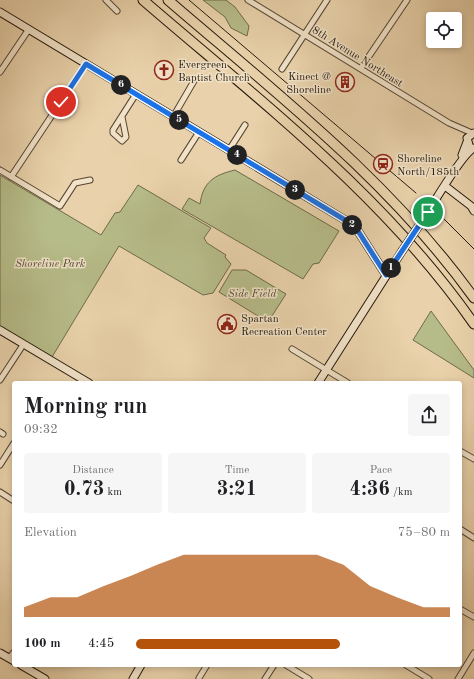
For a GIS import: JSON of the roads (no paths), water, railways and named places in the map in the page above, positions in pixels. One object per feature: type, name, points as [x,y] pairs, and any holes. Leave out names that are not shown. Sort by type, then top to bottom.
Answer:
[{"type":"highway","points":[[143,0],[362,191],[423,258],[474,324]]},
{"type":"highway","points":[[168,0],[372,178],[425,235],[474,298]]},
{"type":"street","points":[[106,0],[117,11]]},
{"type":"street","name":"8th Avenue Northeast","points":[[248,0],[458,128],[473,133]]},
{"type":"street","points":[[282,69],[327,0]]},
{"type":"street","points":[[361,68],[406,0]]},
{"type":"street","points":[[0,12],[350,223],[358,231],[386,275]]},
{"type":"street","points":[[0,72],[29,29]]},
{"type":"street","points":[[11,177],[86,64]]},
{"type":"street","points":[[173,117],[194,81]]},
{"type":"street","points":[[122,116],[136,94]]},
{"type":"street","points":[[229,150],[245,125]]},
{"type":"street","name":"8th Avenue Northeast","points":[[458,128],[467,141]]},
{"type":"street","points":[[182,160],[199,132]]},
{"type":"street","points":[[459,164],[467,141],[473,133]]},
{"type":"street","points":[[319,381],[386,275],[459,164],[469,151],[474,148],[467,141]]},
{"type":"street","points":[[0,170],[60,206],[75,183],[90,180]]},
{"type":"street","points":[[445,186],[465,202],[474,212]]},
{"type":"street","points":[[0,330],[86,381]]},
{"type":"street","points":[[0,380],[23,345]]},
{"type":"street","points":[[292,349],[345,381]]},
{"type":"street","points":[[0,465],[12,446]]},
{"type":"street","points":[[462,452],[474,459]]},
{"type":"street","points":[[0,492],[12,500]]},
{"type":"street","points":[[462,530],[474,538]]},
{"type":"street","points":[[462,610],[474,617]]},
{"type":"street","points":[[0,653],[12,657]]},
{"type":"street","points":[[458,679],[474,653]]},
{"type":"street","points":[[24,667],[45,679]]},
{"type":"street","points":[[133,679],[141,667]]},
{"type":"street","points":[[199,678],[206,667]]},
{"type":"street","points":[[265,679],[273,667]]},
{"type":"street","points":[[289,667],[309,679]]},
{"type":"street","points":[[409,667],[429,679]]},
{"type":"tram line","points":[[189,0],[416,193]]},
{"type":"tram line","points":[[437,212],[474,249]]},
{"type":"place","name":"Evergreen Baptist Church","points":[[164,70]]},
{"type":"place","name":"Kinect @ Shoreline","points":[[345,82]]},
{"type":"place","name":"Shoreline North/185th","points":[[383,164]]},
{"type":"place","name":"Spartan Recreation Center","points":[[227,324]]},
{"type":"park label","name":"Shoreline Park","points":[[50,263]]},
{"type":"park label","name":"Side Field","points":[[252,293]]}]
